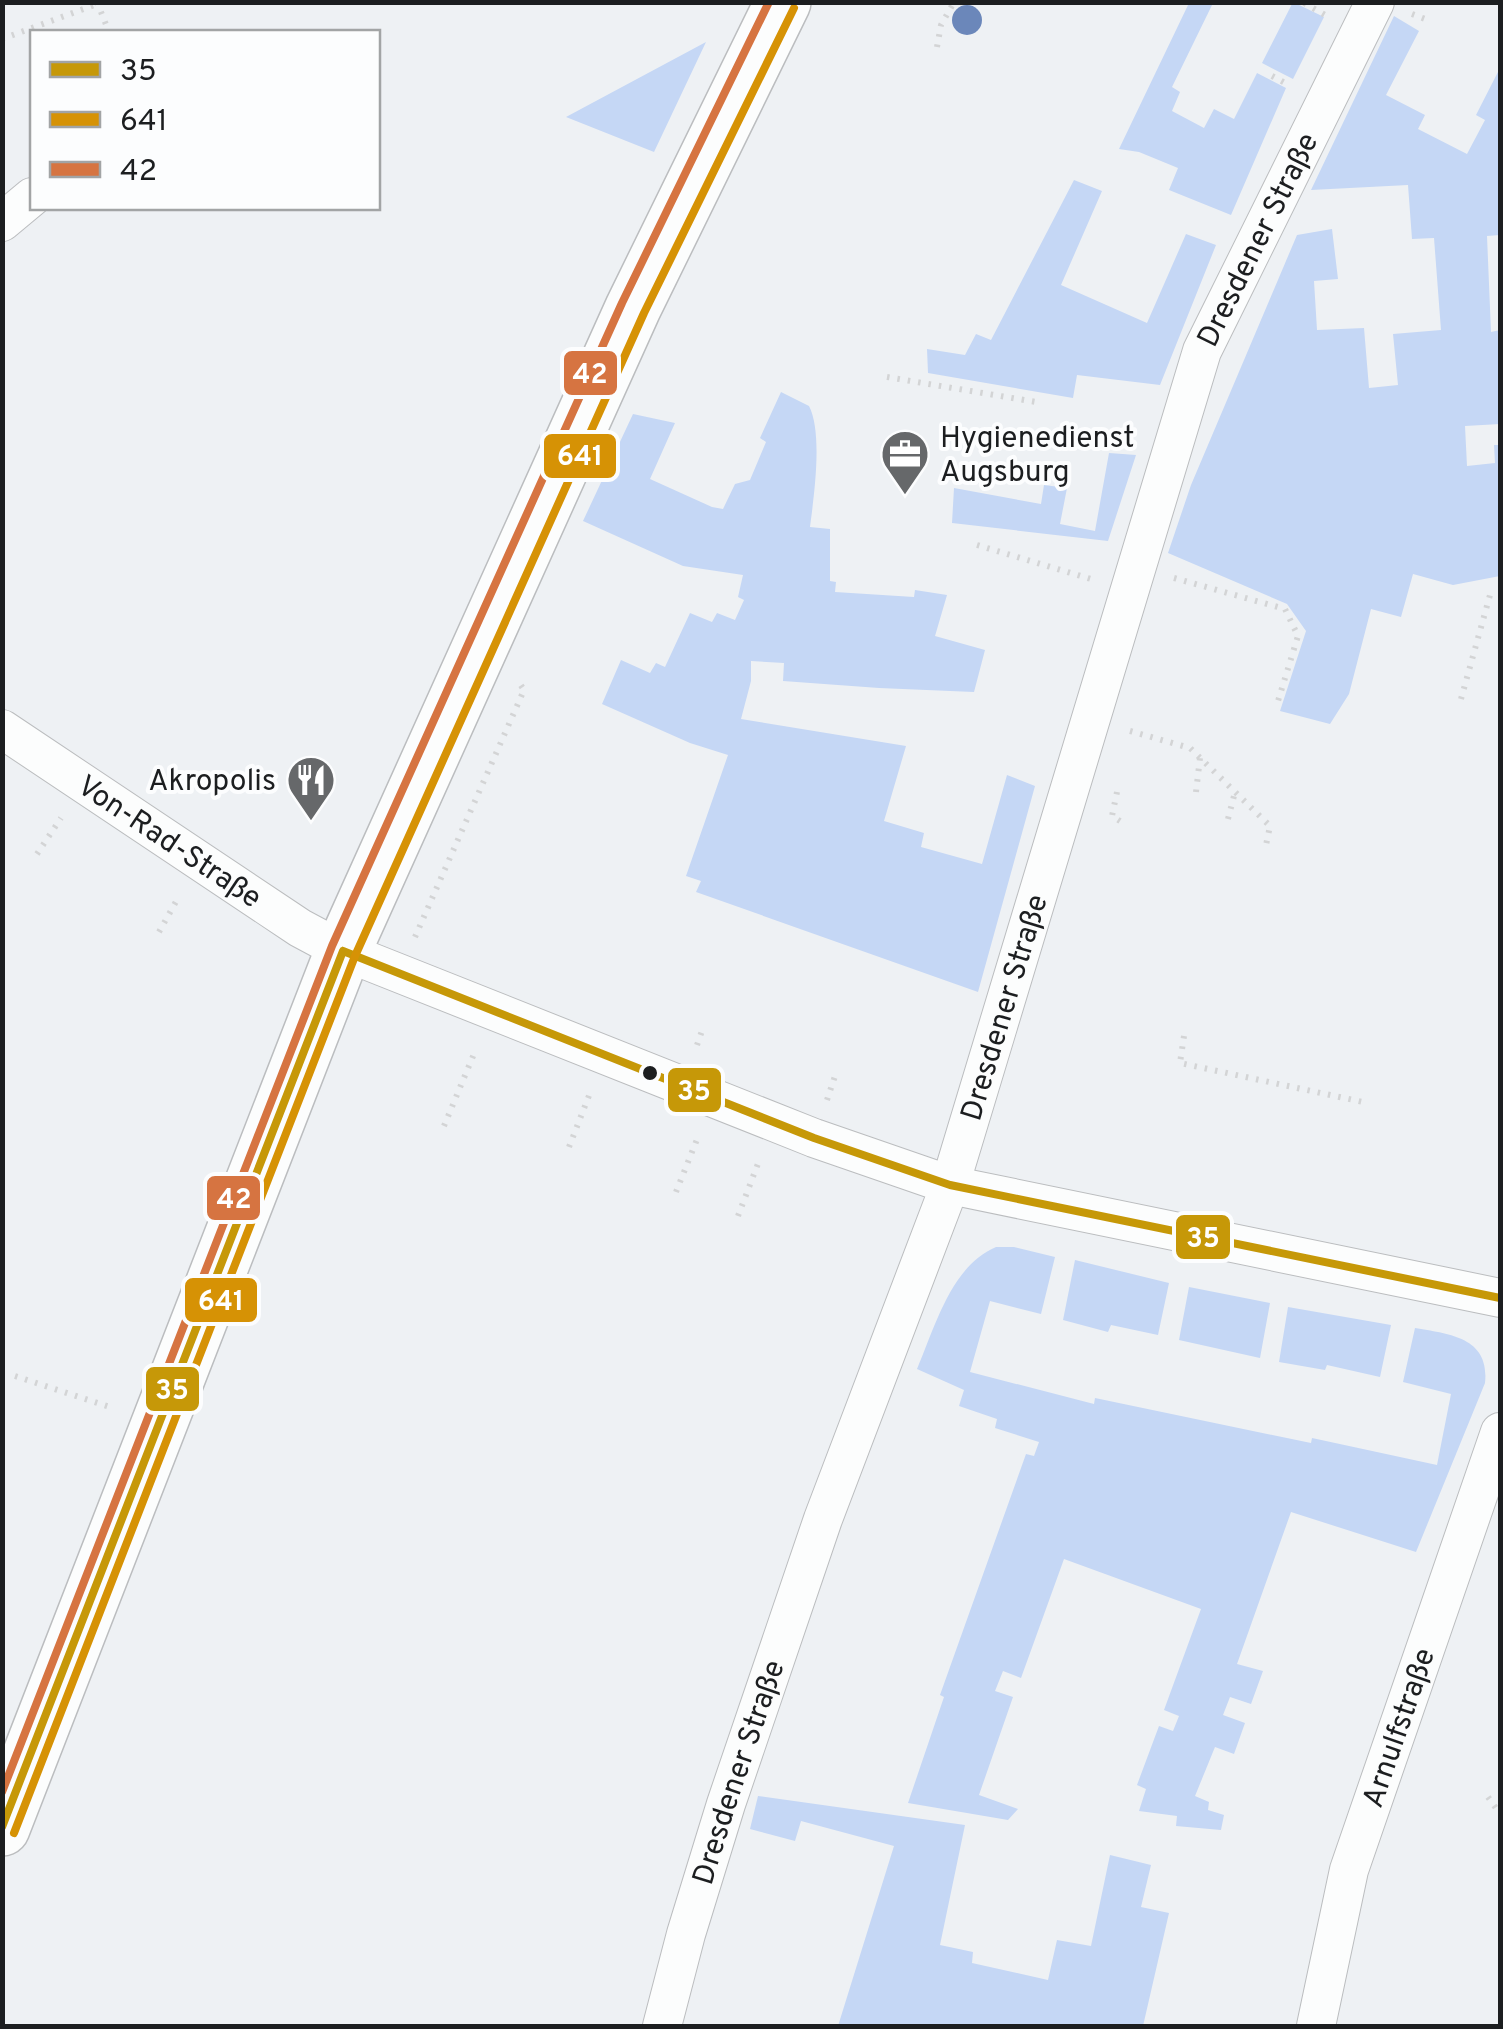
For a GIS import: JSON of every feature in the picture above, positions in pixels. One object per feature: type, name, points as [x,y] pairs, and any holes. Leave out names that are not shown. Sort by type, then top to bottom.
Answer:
[{"type":"street","points":[[2,1828],[342,951],[628,320],[783,2]]},
{"type":"street","name":"Dresdener Straße","points":[[662,2026],[721,1817],[780,1643],[950,1185],[1202,352],[1375,2]]},
{"type":"street","points":[[2,222],[30,198]]},
{"type":"street","name":"Von-Rad-Straße","points":[[2,729],[300,928],[342,951],[774,1122],[950,1185],[1500,1298]]},
{"type":"street","name":"Arnulfstraße","points":[[1316,2026],[1348,1870],[1500,1432]]},
{"type":"path","points":[[937,47],[942,24],[954,2]]},
{"type":"path","points":[[2,39],[97,3],[107,30]]},
{"type":"path","points":[[887,377],[1042,403]]},
{"type":"path","points":[[977,545],[1285,609],[1298,636],[1278,701]]},
{"type":"path","points":[[1461,698],[1490,595]]},
{"type":"path","points":[[1092,720],[1190,748],[1270,826],[1266,845]]},
{"type":"path","points":[[1196,792],[1200,757]]},
{"type":"path","points":[[1228,819],[1235,792]]},
{"type":"path","points":[[444,1126],[492,1010]]},
{"type":"path","points":[[1184,1036],[1180,1063],[1363,1102]]},
{"type":"path","points":[[569,1147],[606,1053]]},
{"type":"path","points":[[676,1192],[714,1098]]},
{"type":"path","points":[[738,1216],[774,1122]]},
{"type":"path","points":[[15,1376],[158,1426]]},
{"type":"path","points":[[1488,1797],[1500,1814]]},
{"type":"shaded area","points":[[1293,2],[1324,17],[1293,79],[1262,63]]},
{"type":"shaded area","points":[[1189,3],[1213,3],[1172,87],[1180,92],[1172,111],[1204,128],[1214,109],[1234,119],[1257,73],[1286,88],[1231,215],[1169,190],[1178,168],[1139,152],[1119,149]]},
{"type":"shaded area","points":[[1394,16],[1419,31],[1386,95],[1425,115],[1418,129],[1467,154],[1485,120],[1476,115],[1500,68],[1500,235],[1487,236],[1491,332],[1500,330],[1500,424],[1465,426],[1467,466],[1495,463],[1494,445],[1500,445],[1500,576],[1453,585],[1413,574],[1401,617],[1371,609],[1349,694],[1330,724],[1280,711],[1306,631],[1287,604],[1168,553],[1191,485],[1297,235],[1332,229],[1338,279],[1314,281],[1317,330],[1364,328],[1369,388],[1398,385],[1393,334],[1441,330],[1434,238],[1412,239],[1408,185],[1311,190]]},
{"type":"shaded area","points":[[706,42],[654,152],[566,117]]},
{"type":"shaded area","points":[[1074,180],[1102,191],[1061,285],[1147,323],[1186,234],[1216,245],[1160,385],[1077,375],[1073,398],[928,373],[927,349],[965,355],[976,334],[991,340]]},
{"type":"shaded area","points":[[781,392],[809,406],[813,418],[816,465],[810,527],[830,529],[830,581],[836,582],[835,592],[914,597],[915,590],[947,595],[935,636],[985,650],[974,692],[783,681],[784,663],[751,661],[751,681],[741,719],[906,746],[884,821],[924,833],[921,847],[982,864],[1007,775],[1035,786],[978,992],[696,892],[701,881],[686,876],[728,755],[690,743],[602,704],[621,660],[650,673],[656,663],[665,667],[690,613],[712,622],[717,613],[735,620],[744,600],[738,597],[743,575],[683,566],[583,521],[633,414],[675,423],[650,479],[723,509],[735,484],[750,480],[766,442],[760,438]]},
{"type":"shaded area","points":[[1109,453],[1136,455],[1108,541],[952,523],[954,488],[1041,504],[1044,485],[1067,488],[1060,524],[1095,531]]},
{"type":"shaded area","points":[[996,1247],[1014,1247],[1055,1257],[1041,1314],[990,1301],[970,1372],[1094,1404],[1095,1398],[1437,1465],[1451,1394],[1403,1382],[1415,1328],[1465,1340],[1481,1356],[1485,1383],[1416,1552],[1291,1512],[1237,1664],[1263,1671],[1251,1704],[1230,1697],[1223,1715],[1245,1723],[1234,1754],[1215,1747],[1195,1796],[1209,1802],[1208,1810],[1224,1815],[1221,1830],[1176,1826],[1177,1816],[1139,1811],[1146,1789],[1137,1785],[1159,1726],[1173,1731],[1179,1716],[1164,1710],[1201,1609],[1064,1559],[1021,1678],[1003,1671],[995,1691],[1013,1697],[979,1795],[1018,1809],[1008,1820],[908,1803],[944,1697],[940,1695],[1026,1454],[1034,1456],[1039,1442],[995,1428],[997,1419],[959,1406],[964,1390],[917,1369],[956,1283],[980,1256]]},
{"type":"shaded area","points":[[1075,1260],[1169,1283],[1158,1335],[1111,1325],[1108,1332],[1063,1320]]},
{"type":"shaded area","points":[[1189,1287],[1270,1303],[1260,1358],[1179,1340]]},
{"type":"shaded area","points":[[1288,1307],[1391,1325],[1380,1377],[1327,1365],[1325,1370],[1279,1362]]},
{"type":"shaded area","points":[[758,1796],[965,1825],[940,1945],[973,1952],[972,1963],[1048,1980],[1057,1940],[1091,1946],[1110,1855],[1151,1865],[1141,1907],[1169,1913],[1143,2026],[838,2026],[894,1846],[801,1821],[795,1841],[750,1829]]},
{"type":"transit line","name":"42","points":[[2,1792],[332,946],[622,303],[769,2]]},
{"type":"transit line","name":"641","points":[[14,1833],[355,956],[644,313],[794,8]]},
{"type":"transit line","name":"35","points":[[343,951],[814,1138],[950,1185],[1500,1298]]},
{"type":"transit line","name":"35","points":[[2,1827],[343,951]]},
{"type":"place","name":"Hygienedienst Augsburg","points":[[905,496]]},
{"type":"place","name":"Akropolis","points":[[311,822]]}]
